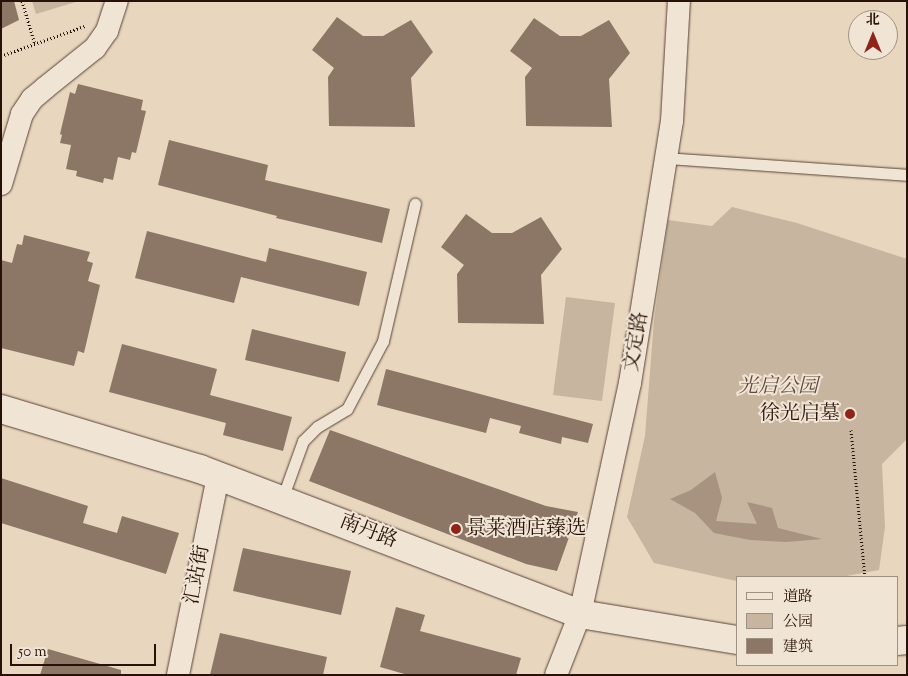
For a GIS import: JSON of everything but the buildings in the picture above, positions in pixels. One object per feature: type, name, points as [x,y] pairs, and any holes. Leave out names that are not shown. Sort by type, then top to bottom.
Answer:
[{"type":"main road","name":"南丹路","points":[[1,409],[218,476],[580,614],[736,640]]},
{"type":"street","points":[[1,184],[15,132],[22,114],[32,99],[95,48],[107,31],[118,1]]},
{"type":"street","name":"文定路","points":[[556,675],[580,614],[630,383],[672,121],[679,1]]},
{"type":"street","name":"汇站街","points":[[178,675],[218,476]]},
{"type":"lane","points":[[666,158],[907,174]]},
{"type":"lane","points":[[282,499],[303,441],[317,427],[347,409],[383,342],[415,204]]},
{"type":"path","points":[[22,1],[35,44]]},
{"type":"path","points":[[1,56],[88,24]]},
{"type":"path","points":[[850,430],[865,576]]},
{"type":"green space","points":[[32,1],[79,1],[36,14]]},
{"type":"green space","name":"光启公园","points":[[732,207],[797,223],[907,259],[907,439],[882,464],[885,527],[879,570],[846,576],[736,576],[736,581],[727,579],[654,563],[627,517],[645,436],[654,320],[668,220],[712,226]]},
{"type":"green space","points":[[566,297],[615,303],[602,401],[553,395]]},
{"type":"shaded area","points":[[715,472],[722,498],[716,521],[757,524],[747,502],[772,508],[778,528],[822,539],[786,542],[750,540],[714,533],[695,513],[670,499],[691,490]]},
{"type":"place","name":"徐光启墓","points":[[850,414]]},
{"type":"place","name":"景莱酒店臻选","points":[[456,529]]}]
